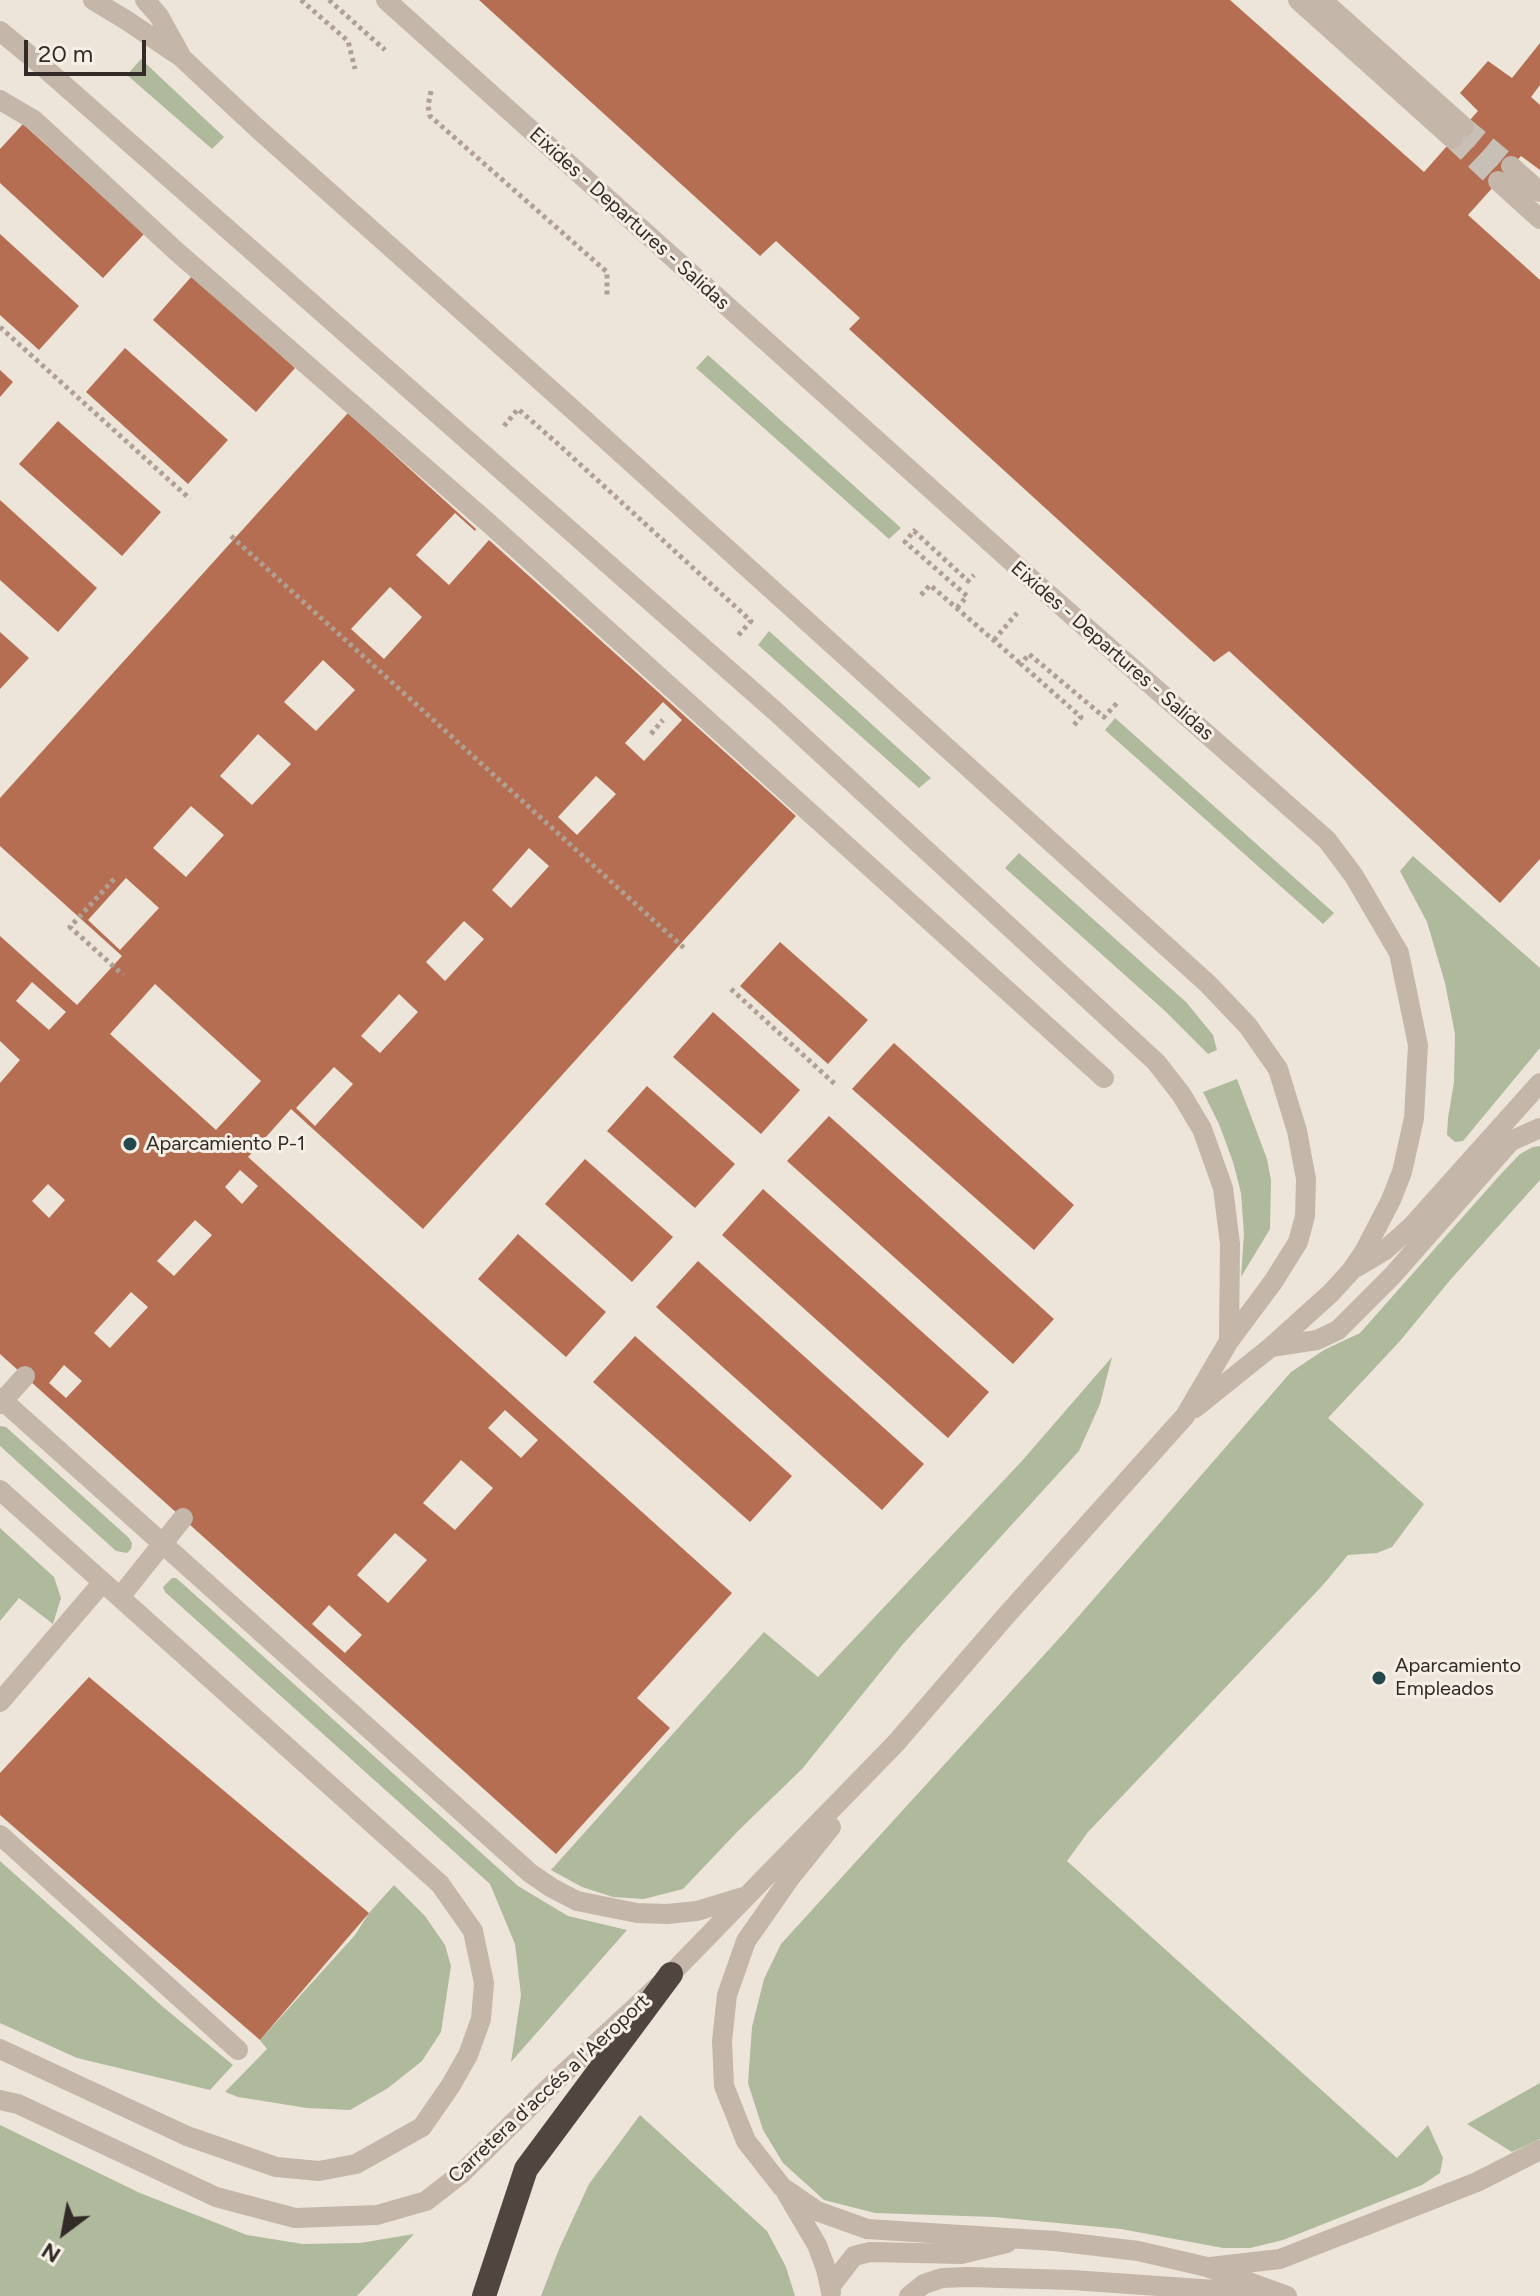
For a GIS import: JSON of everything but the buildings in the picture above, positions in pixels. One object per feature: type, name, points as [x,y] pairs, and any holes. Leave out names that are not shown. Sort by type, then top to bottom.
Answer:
[{"type":"highway","points":[[484,2296],[526,2169],[671,1974]]},
{"type":"street","points":[[93,0],[181,57],[1208,984],[1248,1026],[1278,1069],[1290,1105],[1306,1179],[1305,1216],[1298,1242],[1273,1282],[1229,1341],[1185,1416],[896,1743],[790,1878],[746,1941],[727,1995],[722,2041],[724,2086],[746,2141],[782,2187],[817,2245],[831,2292]]},
{"type":"street","points":[[145,0],[159,16],[181,57]]},
{"type":"street","name":"Eixides - Departures - Salidas","points":[[386,0],[1004,555],[1327,840],[1354,876],[1399,953],[1418,1045],[1415,1106],[1402,1172],[1381,1222],[1351,1271],[1331,1293],[1271,1347],[1185,1416]]},
{"type":"street","points":[[1298,0],[1458,133],[1322,0]]},
{"type":"street","points":[[0,31],[752,690],[1156,1062],[1181,1094],[1202,1129],[1223,1188],[1230,1244],[1229,1341]]},
{"type":"street","points":[[0,100],[34,120],[176,251],[492,526],[1104,1078]]},
{"type":"street","points":[[1540,192],[1505,174],[1540,219]]},
{"type":"street","points":[[1351,1271],[1384,1251],[1412,1226],[1540,1083]]},
{"type":"street","points":[[1271,1347],[1317,1340],[1338,1330],[1392,1276],[1511,1141],[1540,1128]]},
{"type":"street","points":[[25,1376],[1,1401],[518,1862],[552,1888],[577,1901],[606,1908],[667,1914],[697,1911],[749,1895]]},
{"type":"street","points":[[0,1473],[66,1549]]},
{"type":"street","points":[[0,1490],[440,1884],[473,1931],[484,1983],[481,2019],[468,2055],[422,2127],[356,2164],[319,2171],[276,2167],[187,2136],[0,2049]]},
{"type":"street","points":[[120,1597],[183,1518]]},
{"type":"street","points":[[0,1702],[103,1582]]},
{"type":"street","name":"Carretera d'accés a l'Aeroport","points":[[9,2102],[216,2197],[295,2218],[377,2215],[426,2201],[462,2173],[671,1974],[896,1743]]},
{"type":"street","points":[[0,1835],[238,2050]]},
{"type":"street","points":[[1207,2267],[1280,2259],[1477,2182],[1540,2150]]},
{"type":"street","points":[[782,2187],[817,2211],[867,2229],[1138,2251],[1207,2267],[1286,2296]]},
{"type":"street","points":[[831,2292],[854,2256],[870,2252],[961,2254],[1019,2240]]},
{"type":"street","points":[[909,2296],[924,2284],[942,2278],[967,2277],[1072,2280],[1286,2296]]},
{"type":"path","points":[[301,0],[348,41],[355,69]]},
{"type":"path","points":[[329,0],[385,50]]},
{"type":"path","points":[[431,91],[430,116],[607,272],[607,295]]},
{"type":"path","points":[[0,327],[190,499]]},
{"type":"path","points":[[504,426],[518,409],[751,621]]},
{"type":"path","points":[[957,608],[967,596],[905,542],[914,531],[968,581],[974,575]]},
{"type":"path","points":[[231,536],[684,948]]},
{"type":"path","points":[[921,595],[930,585],[1081,717],[1074,725]]},
{"type":"path","points":[[994,640],[1017,613]]},
{"type":"path","points":[[1021,664],[1029,654],[1104,717],[1117,703]]},
{"type":"path","points":[[114,879],[70,927],[123,975]]},
{"type":"path","points":[[731,989],[836,1085]]},
{"type":"green space","points":[[141,59],[224,137],[212,149],[127,75]]},
{"type":"green space","points":[[708,355],[901,528],[889,539],[696,368]]},
{"type":"green space","points":[[769,631],[931,778],[919,788],[758,645]]},
{"type":"green space","points":[[1115,718],[1334,913],[1323,924],[1105,730]]},
{"type":"green space","points":[[1019,853],[1186,1002],[1213,1035],[1217,1050],[1208,1054],[1164,1010],[1005,868]]},
{"type":"green space","points":[[1413,856],[1540,968],[1540,1048],[1463,1141],[1455,1142],[1447,1135],[1454,1082],[1455,1034],[1445,983],[1427,922],[1400,871]]},
{"type":"green space","points":[[1237,1079],[1267,1159],[1271,1180],[1270,1229],[1241,1277],[1244,1234],[1241,1193],[1219,1124],[1203,1092]]},
{"type":"green space","points":[[1540,1146],[1540,1180],[1400,1341],[1328,1418],[1424,1504],[1392,1547],[1377,1553],[1348,1555],[1088,1832],[1067,1861],[1397,2158],[1428,2125],[1443,2158],[1440,2173],[1422,2185],[1283,2240],[1250,2248],[1223,2248],[1121,2229],[994,2217],[875,2213],[824,2200],[783,2163],[763,2130],[748,2083],[752,2027],[764,1979],[781,1944],[1064,1633],[1291,1372],[1324,1350],[1360,1333],[1520,1154]]},
{"type":"green space","points":[[1112,1357],[1100,1404],[1079,1451],[903,1644],[802,1769],[683,1889],[644,1899],[613,1897],[582,1887],[551,1870],[764,1632],[818,1677],[1021,1462]]},
{"type":"green space","points":[[0,1426],[6,1427],[129,1538],[131,1549],[127,1553],[116,1551],[0,1446]]},
{"type":"green space","points":[[0,1528],[54,1577],[61,1598],[53,1624],[19,1598],[0,1621]]},
{"type":"green space","points":[[172,1578],[183,1584],[518,1886],[568,1916],[627,1930],[511,2062],[521,1995],[515,1944],[490,1884],[165,1592],[163,1587]]},
{"type":"green space","points":[[0,1861],[233,2065],[210,2090],[77,2058],[0,2023]]},
{"type":"green space","points":[[394,1885],[425,1916],[445,1945],[451,1966],[441,2032],[422,2061],[388,2088],[350,2110],[307,2108],[238,2097],[225,2092],[267,2049],[260,2040],[355,1935],[369,1913]]},
{"type":"green space","points":[[1540,2083],[1540,2139],[1512,2152],[1467,2124]]},
{"type":"green space","points":[[640,2115],[767,2231],[786,2267],[795,2296],[541,2296],[589,2184]]},
{"type":"green space","points":[[0,2125],[140,2193],[247,2235],[303,2244],[360,2243],[414,2234],[357,2296],[0,2296]]},
{"type":"tunnel","points":[[1464,127],[1511,166]]},
{"type":"tunnel","points":[[1453,139],[1498,181]]},
{"type":"place","name":"Aparcamiento P-1","points":[[130,1144]]},
{"type":"place","name":"Aparcamiento Empleados","points":[[1379,1678]]}]
